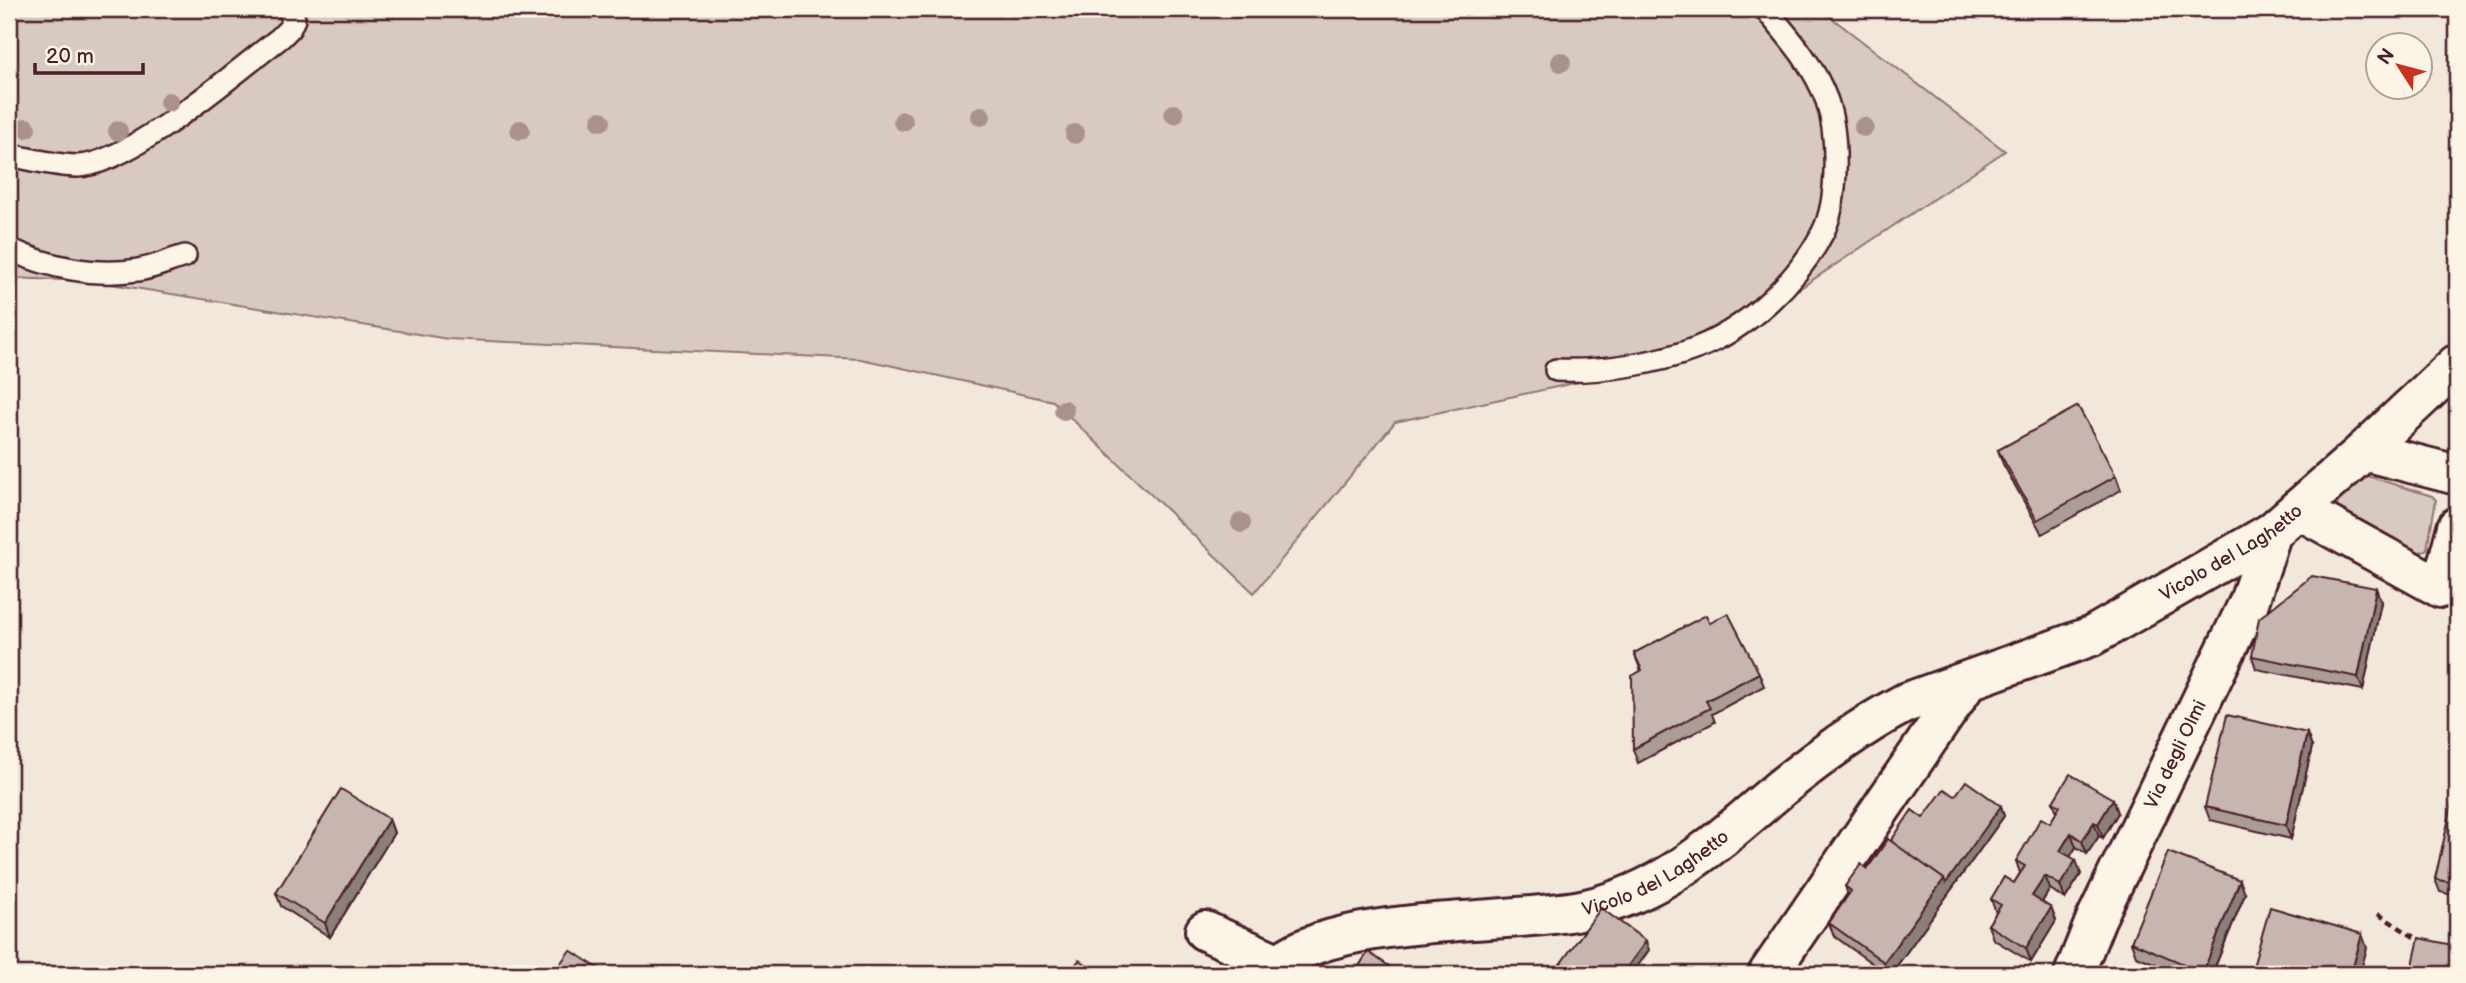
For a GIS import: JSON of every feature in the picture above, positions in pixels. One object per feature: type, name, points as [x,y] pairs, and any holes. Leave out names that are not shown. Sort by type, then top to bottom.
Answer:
[{"type":"street","name":"Vicolo del Laghetto","points":[[1281,963],[1356,933],[1412,925],[1571,912],[1642,891],[1693,862],[1827,752],[1869,723],[1905,704],[2092,636],[2285,521],[2457,364]]},
{"type":"street","points":[[2364,451],[2457,475]]},
{"type":"street","points":[[2285,521],[2441,588],[2457,527]]},
{"type":"street","name":"Via degli Olmi","points":[[2074,974],[2096,919],[2249,602],[2285,521]]},
{"type":"street","points":[[1768,974],[1968,681]]},
{"type":"street","points":[[1205,931],[1281,963]]},
{"type":"lane","points":[[9,155],[79,166],[124,150],[153,134],[280,38],[290,28],[294,19],[288,9]]},
{"type":"lane","points":[[1556,370],[1621,367],[1695,349],[1710,342],[1753,315],[1783,290],[1825,229],[1836,167],[1828,103],[1801,52],[1765,9]]},
{"type":"lane","points":[[9,249],[45,263],[101,272],[138,270],[185,256]]},
{"type":"path","points":[[2378,914],[2419,941],[2432,944]]},
{"type":"shaded area","points":[[9,9],[1820,9],[2005,151],[1699,356],[1395,422],[1254,593],[1053,401],[861,359],[448,339],[92,281],[9,278]]},
{"type":"shaded area","points":[[2364,475],[2432,496],[2436,500],[2427,549],[2416,555],[2339,514],[2337,507],[2340,496]]},
{"type":"building","points":[[2078,406],[2116,476],[2037,520],[1998,450]]},
{"type":"building","points":[[2312,576],[2376,588],[2358,677],[2252,656],[2259,618]]},
{"type":"building","points":[[1728,613],[1759,673],[1706,701],[1710,708],[1633,749],[1632,676],[1642,670],[1634,653],[1706,615],[1710,623]]},
{"type":"building","points":[[2227,715],[2307,733],[2286,825],[2205,807]]},
{"type":"building","points":[[2070,774],[2113,799],[2098,824],[2094,822],[2082,841],[2071,833],[2060,851],[2076,860],[2060,885],[2045,876],[2032,896],[2051,908],[2026,948],[1988,925],[2001,905],[1991,899],[2004,877],[2014,883],[2025,866],[2016,861],[2041,818],[2050,823],[2060,806],[2053,802]]},
{"type":"building","points":[[1966,781],[2001,806],[1946,883],[1891,841],[1912,810],[1923,818],[1944,789],[1955,796]]},
{"type":"building","points":[[2457,787],[2457,884],[2435,879]]},
{"type":"building","points":[[341,789],[389,819],[325,923],[276,893]]},
{"type":"building","points":[[1888,839],[1944,879],[1884,962],[1829,923],[1851,891],[1845,886],[1861,864],[1867,869]]},
{"type":"building","points":[[2168,852],[2240,880],[2203,972],[2131,942]]},
{"type":"building","points":[[2270,907],[2362,934],[2351,974],[2251,974]]},
{"type":"building","points":[[1601,908],[1646,941],[1622,974],[1553,974]]},
{"type":"building","points":[[2419,938],[2457,946],[2457,974],[2411,974]]},
{"type":"building","points":[[570,950],[607,974],[553,974]]},
{"type":"building","points":[[1368,952],[1401,974],[1354,974]]},
{"type":"building","points":[[1079,960],[1101,974],[1069,974]]},
{"type":"building","points":[[1335,966],[1349,974],[1330,974]]}]
